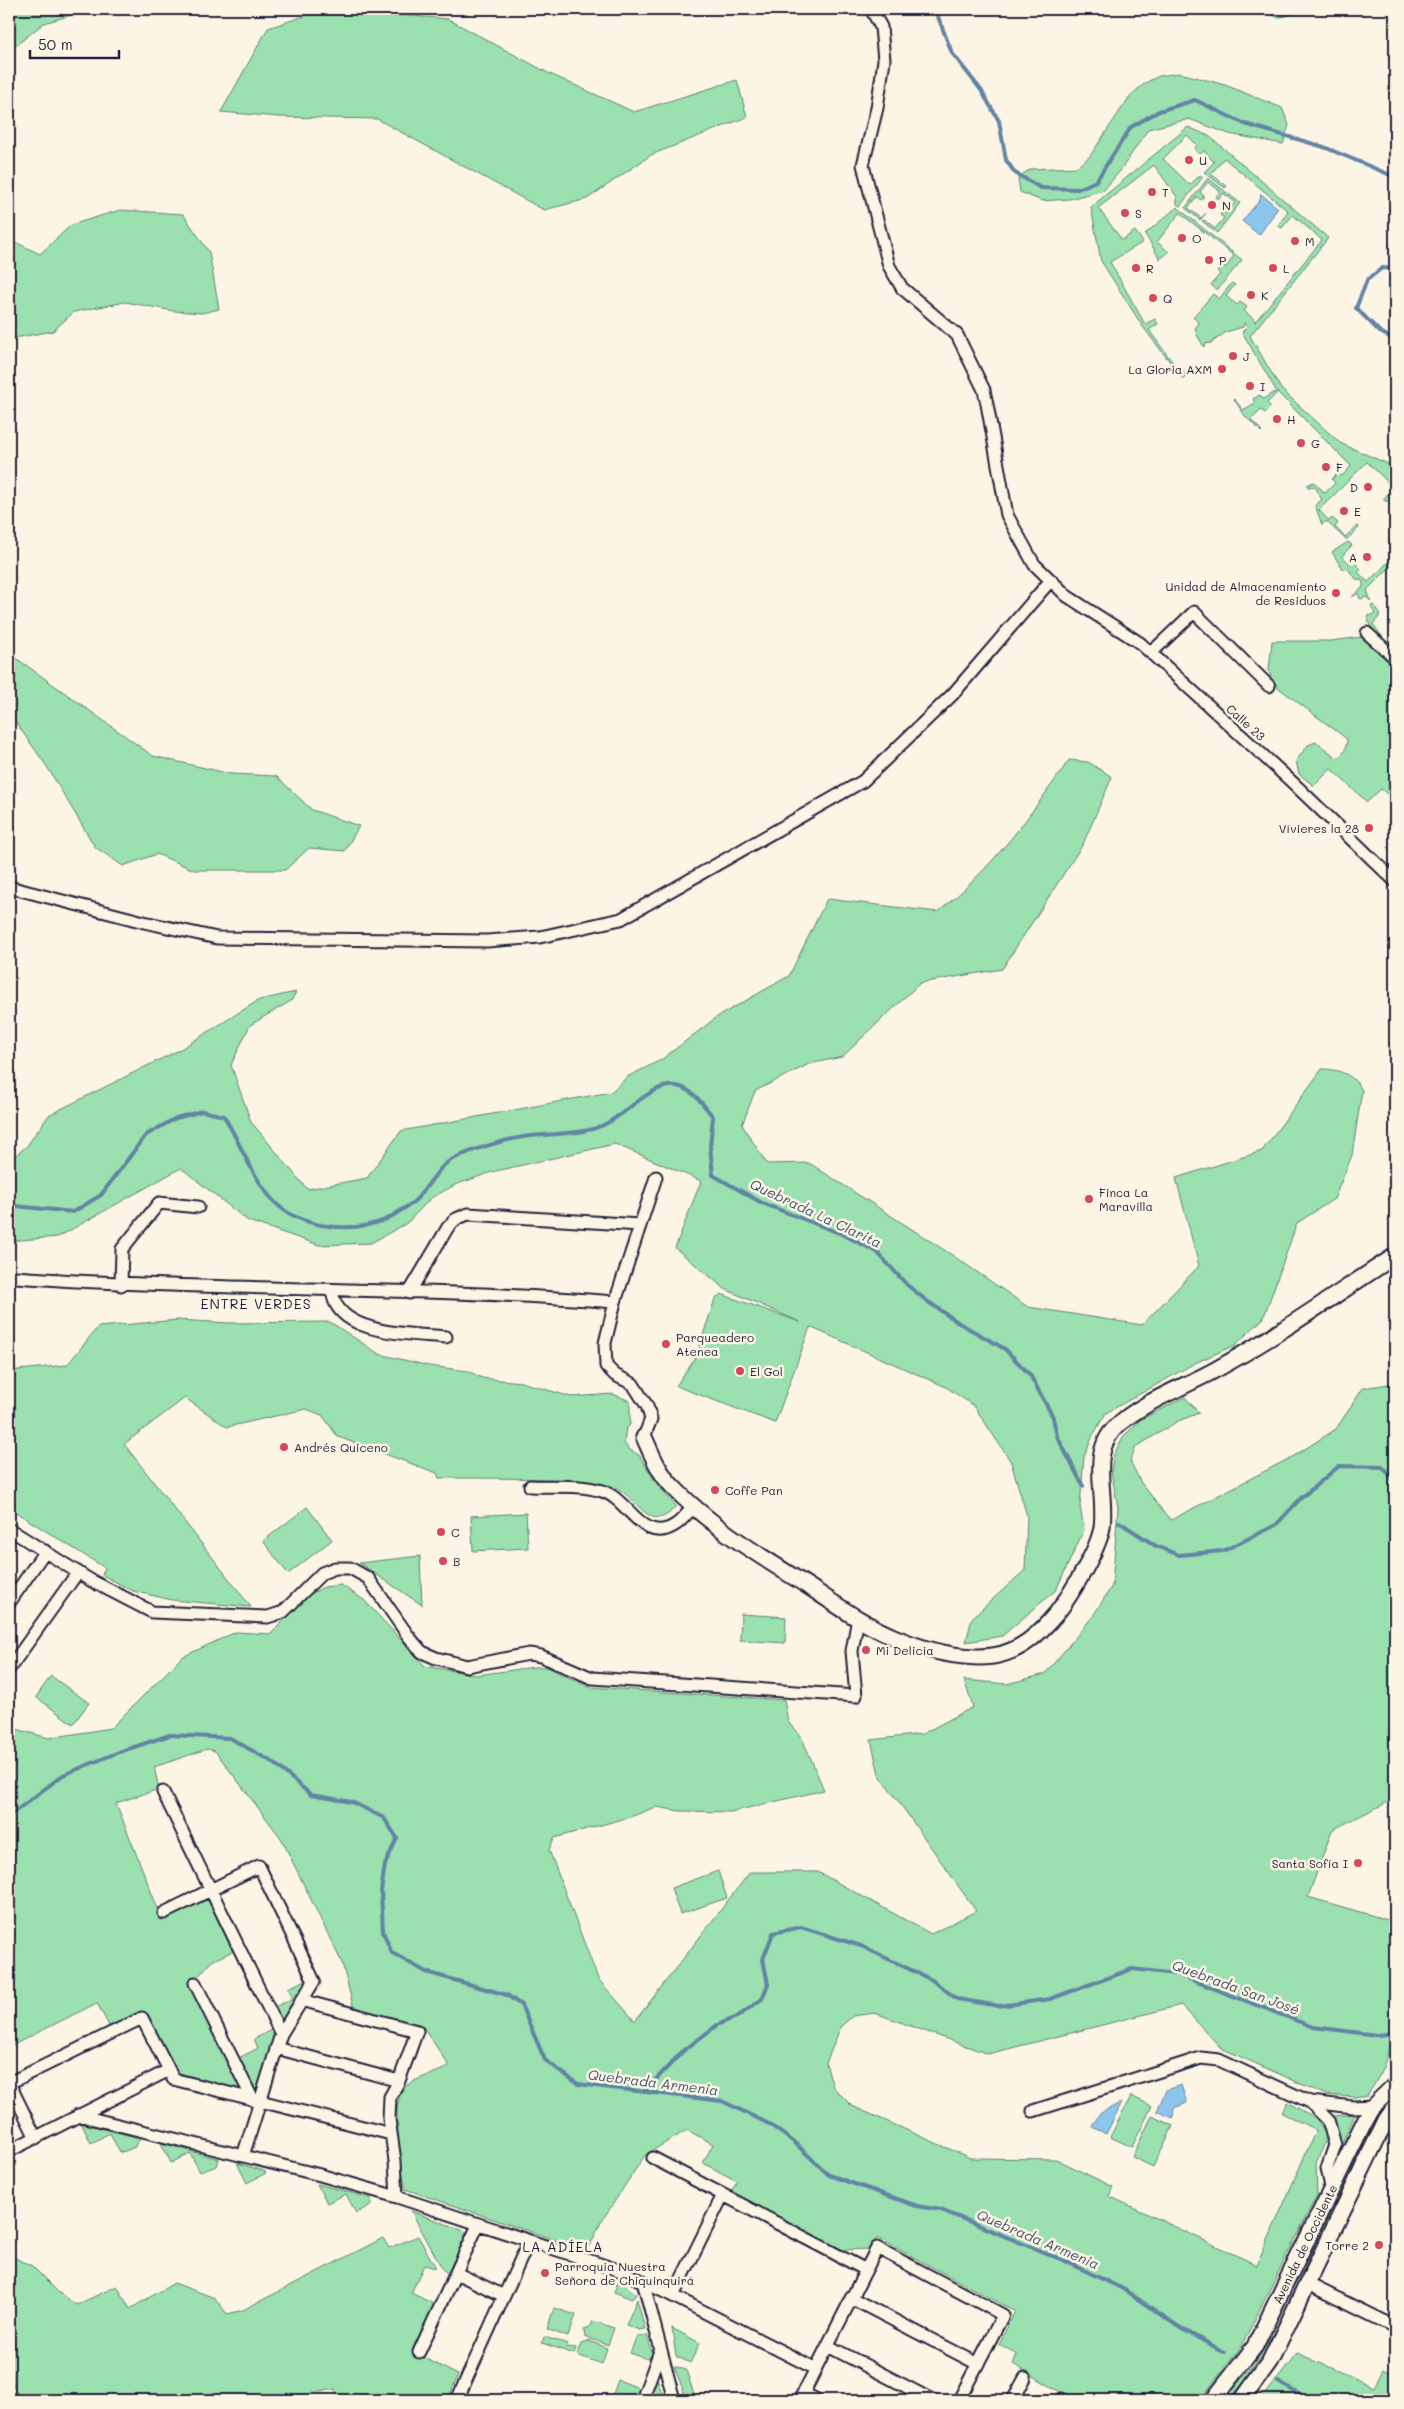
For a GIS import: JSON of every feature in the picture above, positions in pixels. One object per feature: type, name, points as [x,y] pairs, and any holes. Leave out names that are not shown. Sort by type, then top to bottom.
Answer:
[{"type":"street","name":"Calle 23","points":[[871,9],[881,27],[884,60],[877,108],[862,165],[888,266],[902,288],[957,335],[968,357],[984,390],[1007,515],[1034,564],[1068,596],[1140,643],[1292,782],[1395,881]]},
{"type":"street","points":[[9,887],[144,922],[217,938],[487,941],[540,937],[621,919],[863,781],[953,694],[1051,580]]},
{"type":"street","points":[[1151,653],[1194,612],[1269,686]]},
{"type":"street","points":[[1367,633],[1395,658]]},
{"type":"street","points":[[656,1177],[615,1302],[605,1342],[606,1366],[615,1375],[633,1384],[647,1406],[651,1419],[644,1437],[662,1473],[694,1506],[736,1539],[858,1618],[896,1638],[928,1648],[973,1657],[995,1655],[1017,1649],[1032,1640],[1071,1593],[1098,1539],[1102,1526],[1099,1473],[1102,1451],[1107,1436],[1118,1424],[1137,1411],[1216,1370],[1395,1256]]},
{"type":"street","points":[[121,1285],[122,1249],[159,1203],[198,1207]]},
{"type":"street","points":[[409,1293],[448,1227],[456,1219],[468,1214],[640,1226]]},
{"type":"street","points":[[16,1276],[121,1285],[500,1295],[615,1302]]},
{"type":"street","points":[[332,1291],[336,1305],[343,1313],[357,1322],[382,1330],[446,1337]]},
{"type":"street","points":[[530,1486],[582,1487],[604,1491],[618,1499],[641,1524],[652,1530],[667,1529],[677,1524],[694,1506]]},
{"type":"street","points":[[9,1529],[78,1572],[152,1612],[268,1617],[283,1612],[322,1573],[335,1568],[350,1568],[368,1578],[409,1637],[422,1652],[436,1658],[467,1666],[529,1654],[541,1656],[592,1678],[856,1696],[852,1651],[858,1618]]},
{"type":"street","points":[[9,1603],[45,1551]]},
{"type":"street","points":[[9,1669],[78,1572]]},
{"type":"street","points":[[163,1792],[281,2034]]},
{"type":"street","points":[[164,1913],[259,1866],[314,1981],[281,2034],[256,2101],[243,2156]]},
{"type":"street","points":[[195,1983],[256,2101]]},
{"type":"street","points":[[301,2000],[417,2032],[399,2080],[390,2097],[389,2119],[397,2196]]},
{"type":"street","points":[[36,2138],[9,2083],[142,2018],[172,2079],[391,2134]]},
{"type":"street","points":[[276,2048],[399,2080]]},
{"type":"street","points":[[1033,2112],[1201,2058],[1219,2060],[1310,2102],[1353,2107],[1373,2106]]},
{"type":"street","points":[[9,2151],[169,2070]]},
{"type":"street","name":"Avenida de Occidente","points":[[1212,2400],[1255,2346],[1373,2106],[1395,2085]]},
{"type":"street","points":[[1310,2102],[1328,2120],[1335,2145],[1327,2168],[1332,2192]]},
{"type":"street","name":"Avenida de Occidente","points":[[1242,2400],[1270,2361],[1386,2120],[1395,2107]]},
{"type":"street","points":[[78,2115],[397,2196],[621,2272],[673,2296],[816,2369]]},
{"type":"street","points":[[653,2158],[866,2270]]},
{"type":"street","points":[[673,2296],[723,2195]]},
{"type":"street","points":[[419,2352],[478,2225]]},
{"type":"street","points":[[457,2400],[529,2241]]},
{"type":"street","points":[[817,2400],[801,2397],[878,2248],[1003,2315],[959,2400]]},
{"type":"street","points":[[456,2273],[504,2296]]},
{"type":"street","points":[[642,2281],[674,2400]]},
{"type":"street","points":[[1308,2284],[1395,2327]]},
{"type":"street","points":[[852,2298],[978,2364]]},
{"type":"street","points":[[828,2346],[932,2400]]},
{"type":"street","points":[[642,2400],[660,2351]]},
{"type":"street","points":[[1013,2400],[1025,2378]]},
{"type":"street","points":[[9,2399],[14,2400]]},
{"type":"green space","points":[[9,9],[74,9],[75,14],[44,23],[9,51]]},
{"type":"green space","points":[[326,9],[448,19],[550,74],[634,112],[737,80],[747,117],[651,155],[587,199],[544,210],[377,119],[279,117],[221,112],[268,28]]},
{"type":"green space","points":[[1263,9],[1298,9],[1297,13],[1278,18]]},
{"type":"green space","points":[[1180,73],[1225,85],[1282,108],[1289,125],[1283,144],[1229,134],[1189,119],[1148,129],[1120,171],[1104,190],[1069,199],[1042,201],[1020,192],[1018,177],[1031,169],[1077,167],[1090,156],[1130,96],[1145,83],[1159,76]]},
{"type":"green space","points":[[1188,127],[1209,136],[1328,238],[1250,336],[1281,389],[1340,443],[1395,467],[1395,493],[1386,502],[1383,499],[1394,488],[1367,462],[1319,510],[1329,521],[1332,518],[1338,523],[1335,527],[1345,537],[1357,526],[1359,528],[1347,539],[1326,521],[1322,525],[1315,505],[1322,500],[1315,486],[1308,487],[1307,485],[1314,482],[1325,493],[1335,483],[1332,479],[1338,473],[1342,476],[1351,466],[1277,392],[1242,332],[1247,327],[1245,322],[1243,327],[1226,332],[1211,343],[1205,344],[1204,347],[1195,328],[1199,323],[1193,317],[1213,294],[1219,299],[1232,283],[1235,285],[1226,296],[1237,305],[1240,302],[1247,307],[1244,311],[1255,322],[1322,240],[1293,215],[1282,228],[1278,226],[1288,211],[1224,158],[1211,174],[1227,186],[1225,188],[1204,172],[1214,162],[1204,151],[1200,154],[1194,149],[1197,145],[1187,135],[1163,159],[1190,185],[1200,175],[1203,177],[1180,206],[1177,204],[1177,197],[1154,165],[1098,208],[1122,240],[1135,231],[1143,242],[1110,262],[1145,324],[1155,319],[1158,324],[1149,330],[1176,367],[1178,366],[1186,375],[1183,379],[1143,327],[1101,261],[1091,207]]},
{"type":"green space","points":[[1208,178],[1240,203],[1217,233],[1202,221],[1204,220],[1215,229],[1224,218],[1220,215],[1223,211],[1227,213],[1235,202],[1223,193],[1219,199],[1216,197],[1220,191],[1208,182],[1200,192],[1204,196],[1201,200],[1197,197],[1188,208],[1201,218],[1206,213],[1200,220],[1185,208]]},
{"type":"green space","points":[[1177,207],[1242,260],[1217,290],[1211,285],[1220,274],[1217,271],[1222,265],[1226,267],[1234,256],[1180,213],[1157,242],[1169,252],[1160,259],[1145,234]]},
{"type":"green space","points":[[120,210],[183,214],[209,252],[219,309],[202,313],[174,311],[125,302],[74,312],[53,331],[9,339],[9,247],[17,243],[40,254],[71,225]]},
{"type":"green space","points":[[1275,392],[1277,393],[1267,403],[1271,407],[1265,413],[1261,410],[1251,420],[1261,432],[1245,416],[1234,399],[1243,410],[1255,403],[1253,399],[1260,395],[1263,399]]},
{"type":"green space","points":[[1348,542],[1352,545],[1342,556],[1352,566],[1355,563],[1361,569],[1358,572],[1368,582],[1395,555],[1395,562],[1367,590],[1371,601],[1366,597],[1360,599],[1358,593],[1352,597],[1363,587],[1363,581],[1356,579],[1347,568],[1343,570],[1332,552]]},
{"type":"green space","points":[[1373,605],[1379,611],[1379,617],[1373,624],[1387,643],[1376,634],[1368,620],[1367,616],[1375,614],[1371,606]]},
{"type":"green space","points":[[1362,637],[1395,666],[1395,800],[1381,789],[1367,802],[1331,769],[1314,786],[1299,774],[1296,761],[1308,745],[1316,742],[1337,758],[1345,750],[1347,739],[1272,683],[1269,670],[1272,641],[1331,641]]},
{"type":"green space","points":[[9,653],[153,756],[231,774],[276,776],[312,810],[359,826],[345,851],[309,848],[285,870],[194,870],[157,854],[123,866],[95,847],[46,765],[9,713]]},
{"type":"green space","points":[[1069,760],[1088,762],[1112,777],[1083,844],[1002,969],[920,983],[842,1057],[809,1064],[755,1091],[742,1125],[767,1164],[809,1163],[952,1255],[1028,1307],[1142,1325],[1199,1266],[1176,1178],[1262,1151],[1322,1069],[1335,1070],[1345,1074],[1354,1080],[1362,1090],[1352,1155],[1334,1199],[1297,1223],[1263,1319],[1235,1345],[1195,1363],[1106,1413],[1093,1435],[1084,1457],[1080,1506],[1084,1530],[1056,1590],[1002,1636],[966,1642],[972,1618],[1025,1570],[1027,1516],[1011,1462],[974,1406],[946,1387],[810,1327],[775,1423],[676,1386],[696,1356],[715,1299],[721,1294],[800,1322],[725,1289],[675,1248],[701,1181],[615,1144],[492,1172],[455,1185],[431,1198],[407,1223],[371,1243],[319,1245],[248,1221],[181,1168],[58,1237],[9,1241],[9,1160],[26,1147],[49,1115],[179,1050],[259,1000],[296,992],[291,1001],[250,1025],[231,1065],[251,1122],[307,1189],[367,1178],[401,1131],[611,1092],[627,1077],[661,1060],[717,1017],[789,976],[827,899],[938,912],[993,860],[1025,821]]},
{"type":"green space","points":[[178,1320],[228,1323],[330,1322],[379,1354],[429,1366],[468,1371],[482,1378],[521,1382],[571,1397],[613,1394],[630,1401],[630,1425],[626,1428],[624,1443],[630,1450],[639,1455],[658,1486],[676,1506],[667,1515],[658,1518],[643,1511],[621,1490],[588,1481],[439,1478],[437,1473],[338,1437],[322,1415],[306,1409],[227,1427],[185,1398],[124,1444],[251,1607],[172,1600],[133,1591],[102,1575],[105,1568],[9,1508],[9,1371],[67,1365],[98,1327]]},
{"type":"green space","points":[[1395,1383],[1395,1801],[1392,1800],[1332,1830],[1308,1897],[1395,1922],[1396,1989],[1392,2035],[1387,2057],[1379,2077],[1367,2095],[1355,2097],[1326,2095],[1221,2048],[1181,2005],[988,2054],[875,2013],[853,2016],[841,2026],[826,2063],[833,2087],[852,2106],[970,2158],[1056,2159],[1113,2187],[1109,2196],[1257,2265],[1316,2130],[1282,2113],[1287,2102],[1317,2119],[1326,2135],[1316,2163],[1317,2195],[1241,2347],[1200,2400],[1074,2400],[1013,2364],[1017,2354],[999,2344],[1015,2311],[877,2238],[871,2249],[840,2250],[731,2192],[737,2181],[703,2163],[713,2144],[687,2130],[645,2155],[601,2222],[590,2246],[558,2241],[405,2189],[399,2151],[397,2119],[400,2094],[411,2083],[449,2066],[422,2025],[354,2009],[342,1963],[281,1838],[215,1751],[207,1749],[154,1767],[159,1789],[116,1803],[162,1919],[207,1896],[235,1950],[212,1961],[191,1984],[244,2092],[173,2071],[142,2011],[110,2028],[97,2003],[9,2047],[9,1727],[49,1738],[111,1728],[182,1657],[236,1632],[271,1634],[305,1597],[324,1587],[341,1585],[364,1600],[425,1666],[477,1675],[547,1667],[589,1687],[784,1700],[788,1722],[802,1738],[824,1790],[731,1812],[680,1811],[656,1807],[630,1817],[554,1838],[549,1850],[598,1979],[635,2021],[750,1872],[818,1872],[931,1934],[976,1911],[879,1774],[871,1740],[922,1734],[973,1707],[964,1680],[1007,1684],[1045,1674],[1093,1616],[1112,1586],[1118,1507],[1111,1471],[1114,1454],[1123,1437],[1140,1420],[1185,1397],[1199,1413],[1178,1421],[1136,1447],[1130,1461],[1141,1483],[1171,1520],[1294,1456],[1336,1429],[1363,1388]]},
{"type":"green space","points":[[307,1507],[332,1540],[288,1574],[263,1541]]},
{"type":"green space","points":[[526,1513],[528,1548],[473,1551],[471,1516]]},
{"type":"green space","points":[[420,1556],[422,1605],[359,1563]]},
{"type":"green space","points":[[741,1614],[786,1617],[785,1643],[740,1640]]},
{"type":"green space","points":[[51,1676],[89,1703],[73,1724],[36,1697]]},
{"type":"green space","points":[[718,1871],[727,1898],[680,1914],[671,1888]]},
{"type":"green space","points":[[308,1979],[309,1981],[282,2026],[273,2008],[293,1998],[288,1988]]},
{"type":"green space","points":[[273,2029],[277,2036],[257,2093],[251,2089],[239,2058],[258,2048],[254,2039]]},
{"type":"green space","points":[[1131,2096],[1152,2106],[1132,2147],[1110,2137]]},
{"type":"green space","points":[[1355,2114],[1340,2148],[1333,2116]]},
{"type":"green space","points":[[1152,2116],[1173,2126],[1153,2167],[1132,2157]]},
{"type":"green space","points":[[81,2123],[140,2138],[135,2147],[120,2153],[110,2133],[91,2143]]},
{"type":"green space","points":[[1366,2131],[1370,2133],[1267,2352],[1252,2374],[1228,2400],[1223,2400],[1255,2364],[1281,2320]]},
{"type":"green space","points":[[161,2143],[219,2159],[217,2166],[200,2172],[190,2153],[171,2163]]},
{"type":"green space","points":[[237,2163],[264,2171],[266,2173],[247,2183]]},
{"type":"green space","points":[[317,2184],[371,2198],[371,2205],[356,2213],[346,2194],[327,2203]]},
{"type":"green space","points":[[411,2211],[467,2232],[448,2273],[443,2270]]},
{"type":"green space","points":[[418,2236],[436,2268],[424,2265],[411,2293],[436,2305],[414,2353],[458,2375],[448,2400],[338,2400],[335,2389],[278,2400],[25,2400],[15,2390],[9,2369],[9,2255],[32,2266],[58,2292],[76,2305],[117,2286],[130,2309],[174,2283],[215,2298],[227,2314],[243,2310],[383,2238],[389,2248]]},
{"type":"green space","points":[[619,2279],[636,2294],[632,2299],[614,2292]]},
{"type":"green space","points":[[637,2299],[645,2329],[639,2330],[626,2325]]},
{"type":"green space","points":[[554,2308],[576,2315],[568,2337],[547,2329]]},
{"type":"green space","points":[[593,2321],[614,2328],[608,2345],[585,2337],[584,2330],[591,2326]]},
{"type":"green space","points":[[672,2328],[700,2343],[690,2363],[676,2356]]},
{"type":"green space","points":[[647,2335],[653,2356],[647,2359],[630,2353],[637,2336]]},
{"type":"green space","points":[[544,2337],[568,2344],[566,2347],[576,2348],[574,2354],[542,2343]]},
{"type":"green space","points":[[590,2341],[607,2348],[602,2364],[577,2355],[582,2344]]},
{"type":"green space","points":[[1297,2353],[1374,2387],[1383,2370],[1395,2375],[1395,2400],[1260,2400]]},
{"type":"green space","points":[[674,2366],[686,2370],[696,2400],[687,2400]]},
{"type":"green space","points":[[656,2375],[664,2400],[647,2400]]},
{"type":"green space","points":[[618,2380],[642,2389],[637,2400],[611,2400]]},
{"type":"water","points":[[1261,194],[1278,208],[1259,235],[1242,221],[1260,200]]},
{"type":"water","points":[[1181,2085],[1187,2103],[1174,2108],[1173,2118],[1157,2111],[1166,2090]]},
{"type":"water","points":[[1122,2102],[1106,2134],[1092,2127],[1099,2114]]},
{"type":"waterway","points":[[935,9],[952,53],[981,90],[999,121],[1006,160],[1015,173],[1041,188],[1078,189],[1096,181],[1131,127],[1159,111],[1195,100],[1245,124],[1324,147],[1395,177]]},
{"type":"waterway","points":[[1395,269],[1382,268],[1367,280],[1356,308],[1380,332],[1395,340]]},
{"type":"waterway","name":"Quebrada La Clarita","points":[[9,1209],[16,1206],[73,1212],[101,1195],[146,1135],[176,1118],[202,1111],[224,1116],[257,1178],[270,1197],[281,1207],[293,1216],[308,1222],[339,1227],[355,1227],[385,1220],[411,1204],[442,1167],[455,1158],[502,1141],[593,1129],[609,1122],[652,1092],[661,1088],[676,1086],[689,1091],[695,1096],[713,1117],[710,1146],[713,1175],[762,1203],[844,1235],[877,1252],[907,1285],[927,1301],[959,1323],[1005,1349],[1030,1375],[1053,1417],[1057,1436],[1083,1486]]},
{"type":"waterway","name":"Quebrada La Clarita","points":[[1119,1522],[1156,1546],[1179,1555],[1223,1551],[1276,1525],[1301,1498],[1339,1466],[1382,1467],[1395,1480]]},
{"type":"waterway","name":"Quebrada Armenia","points":[[9,1816],[63,1775],[119,1752],[170,1735],[230,1738],[274,1763],[311,1795],[352,1802],[384,1818],[397,1838],[385,1865],[381,1891],[383,1932],[392,1953],[426,1972],[507,1995],[521,2005],[545,2060],[578,2084],[722,2101],[769,2124],[795,2143],[829,2175],[917,2206],[941,2210],[1065,2261],[1123,2289],[1182,2329],[1224,2352]]},
{"type":"waterway","name":"Quebrada San José","points":[[644,2092],[682,2052],[717,2025],[737,2017],[762,1999],[768,1984],[763,1959],[773,1933],[801,1927],[861,1946],[932,1980],[957,1999],[999,2006],[1050,1999],[1132,1969],[1176,1974],[1313,2027],[1377,2035],[1395,2033]]},
{"type":"waterway","name":"Quebrada Armenia","points":[[1278,2382],[1309,2400]]},
{"type":"place","name":"U","points":[[1189,160]]},
{"type":"place","name":"T","points":[[1152,192]]},
{"type":"place","name":"N","points":[[1212,205]]},
{"type":"place","name":"S","points":[[1125,213]]},
{"type":"place","name":"O","points":[[1182,238]]},
{"type":"place","name":"M","points":[[1295,241]]},
{"type":"place","name":"P","points":[[1209,260]]},
{"type":"place","name":"R","points":[[1136,268]]},
{"type":"place","name":"L","points":[[1273,268]]},
{"type":"place","name":"K","points":[[1251,295]]},
{"type":"place","name":"Q","points":[[1153,298]]},
{"type":"place","name":"J","points":[[1233,356]]},
{"type":"place","name":"La Gloria AXM","points":[[1222,369]]},
{"type":"place","name":"I","points":[[1250,386]]},
{"type":"place","name":"H","points":[[1277,419]]},
{"type":"place","name":"G","points":[[1301,443]]},
{"type":"place","name":"F","points":[[1326,467]]},
{"type":"place","name":"D","points":[[1368,487]]},
{"type":"place","name":"E","points":[[1344,511]]},
{"type":"place","name":"A","points":[[1367,557]]},
{"type":"place","name":"Unidad de Almacenamiento de Residuos","points":[[1336,593]]},
{"type":"place","name":"Vívieres la 28","points":[[1369,828]]},
{"type":"place","name":"Finca La Maravilla","points":[[1089,1199]]},
{"type":"place","name":"Parqueadero Atenea","points":[[666,1344]]},
{"type":"place","name":"El Gol","points":[[740,1371]]},
{"type":"place","name":"Andrés Quiceno","points":[[284,1447]]},
{"type":"place","name":"Coffe Pan","points":[[715,1490]]},
{"type":"place","name":"C","points":[[441,1532]]},
{"type":"place","name":"B","points":[[443,1561]]},
{"type":"place","name":"Mi Delicia","points":[[866,1650]]},
{"type":"place","name":"Santa Sofía I","points":[[1358,1863]]},
{"type":"place","name":"Torre 2","points":[[1379,2245]]},
{"type":"place","name":"Parroquia Nuestra Señora de Chiquinquirá","points":[[545,2273]]},
{"type":"district","name":"ENTRE VERDES","points":[[256,1303]]},
{"type":"district","name":"LA ADÍELA","points":[[563,2246]]}]
